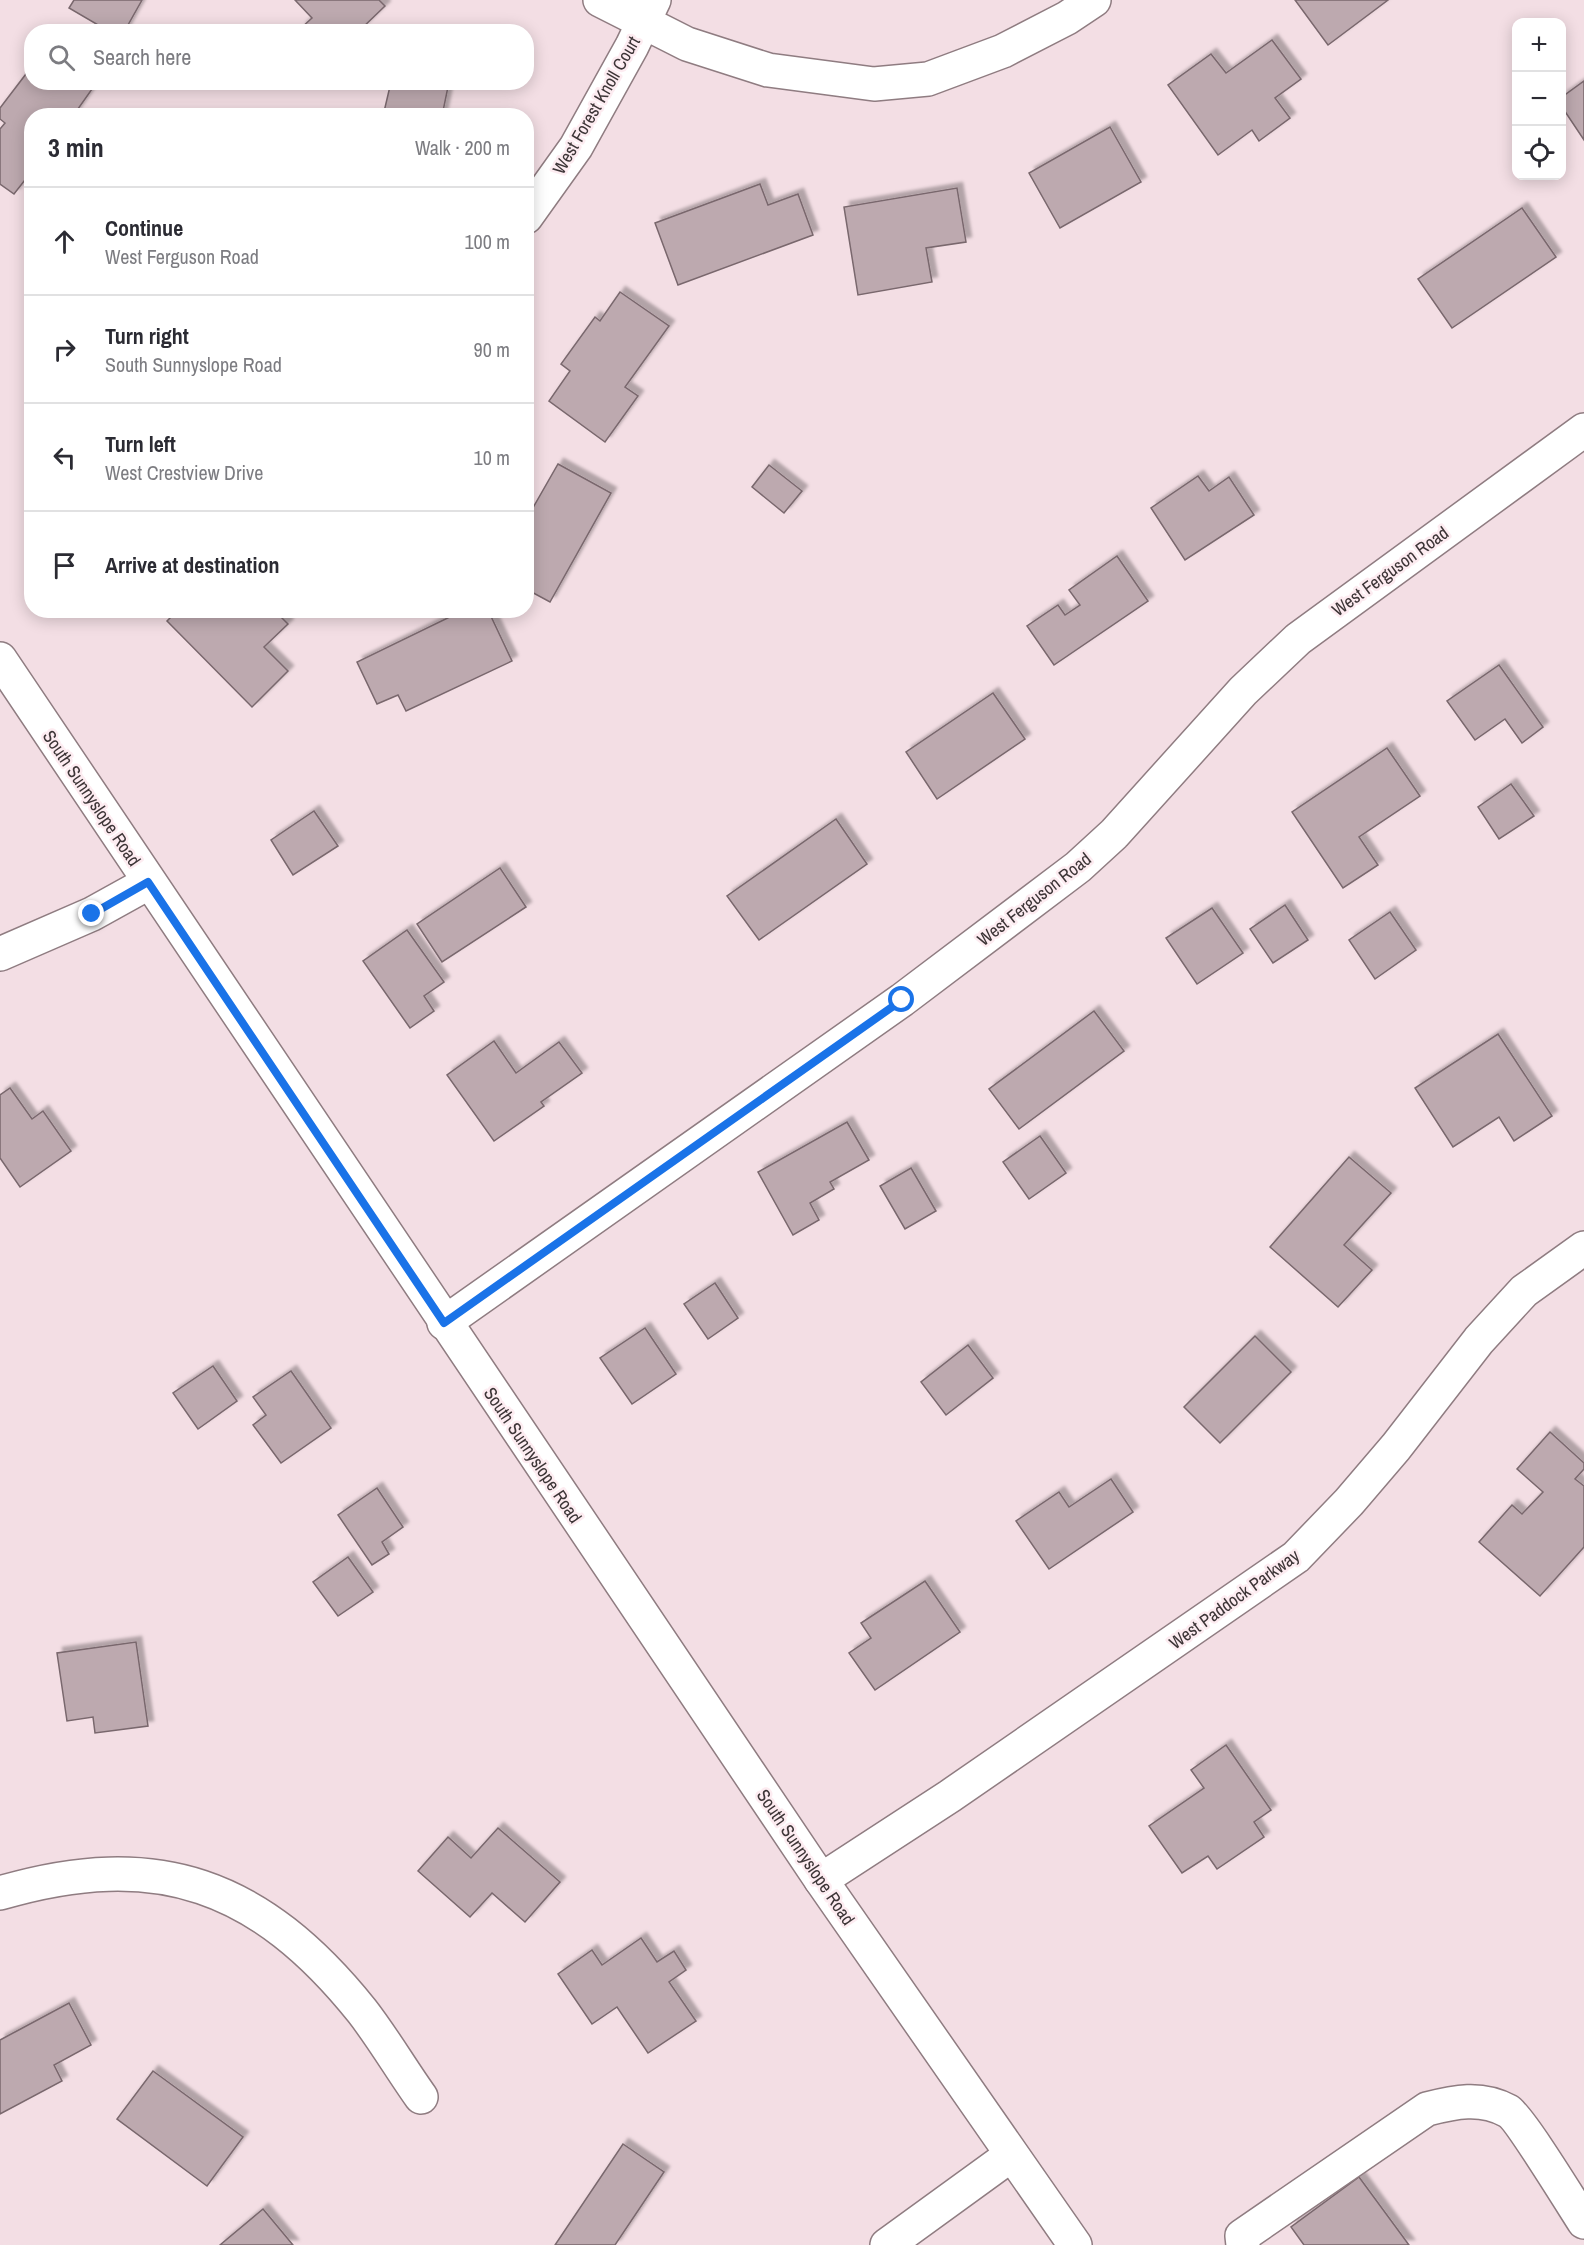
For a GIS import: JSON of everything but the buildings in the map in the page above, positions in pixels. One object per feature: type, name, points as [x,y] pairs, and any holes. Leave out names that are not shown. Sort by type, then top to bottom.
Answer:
[{"type":"street","points":[[600,0],[649,11],[687,44],[768,70],[874,84],[928,79],[1003,51],[1067,18],[1094,0]]},
{"type":"street","name":"West Forest Knoll Court","points":[[534,206],[576,147],[649,11]]},
{"type":"street","name":"West Ferguson Road","points":[[444,1323],[902,1000],[1078,867],[1114,834],[1243,692],[1298,639],[1584,430]]},
{"type":"street","name":"South Sunnyslope Road","points":[[0,659],[444,1323],[821,1880],[1075,2245]]},
{"type":"street","points":[[0,954],[92,914],[148,882]]},
{"type":"street","name":"West Paddock Parkway","points":[[821,1880],[951,1796],[1296,1557],[1349,1502],[1396,1447],[1479,1340],[1524,1291],[1584,1248]]},
{"type":"street","points":[[0,1893],[40,1881],[131,1872],[213,1890],[235,1898],[282,1928],[325,1968],[363,2012],[421,2097]]},
{"type":"street","points":[[1243,2245],[1242,2236],[1427,2109],[1451,2102],[1477,2101],[1511,2112],[1584,2222]]},
{"type":"street","points":[[887,2245],[1011,2155]]},
{"type":"route","points":[[92,914],[148,882],[444,1323],[902,1000]]}]
